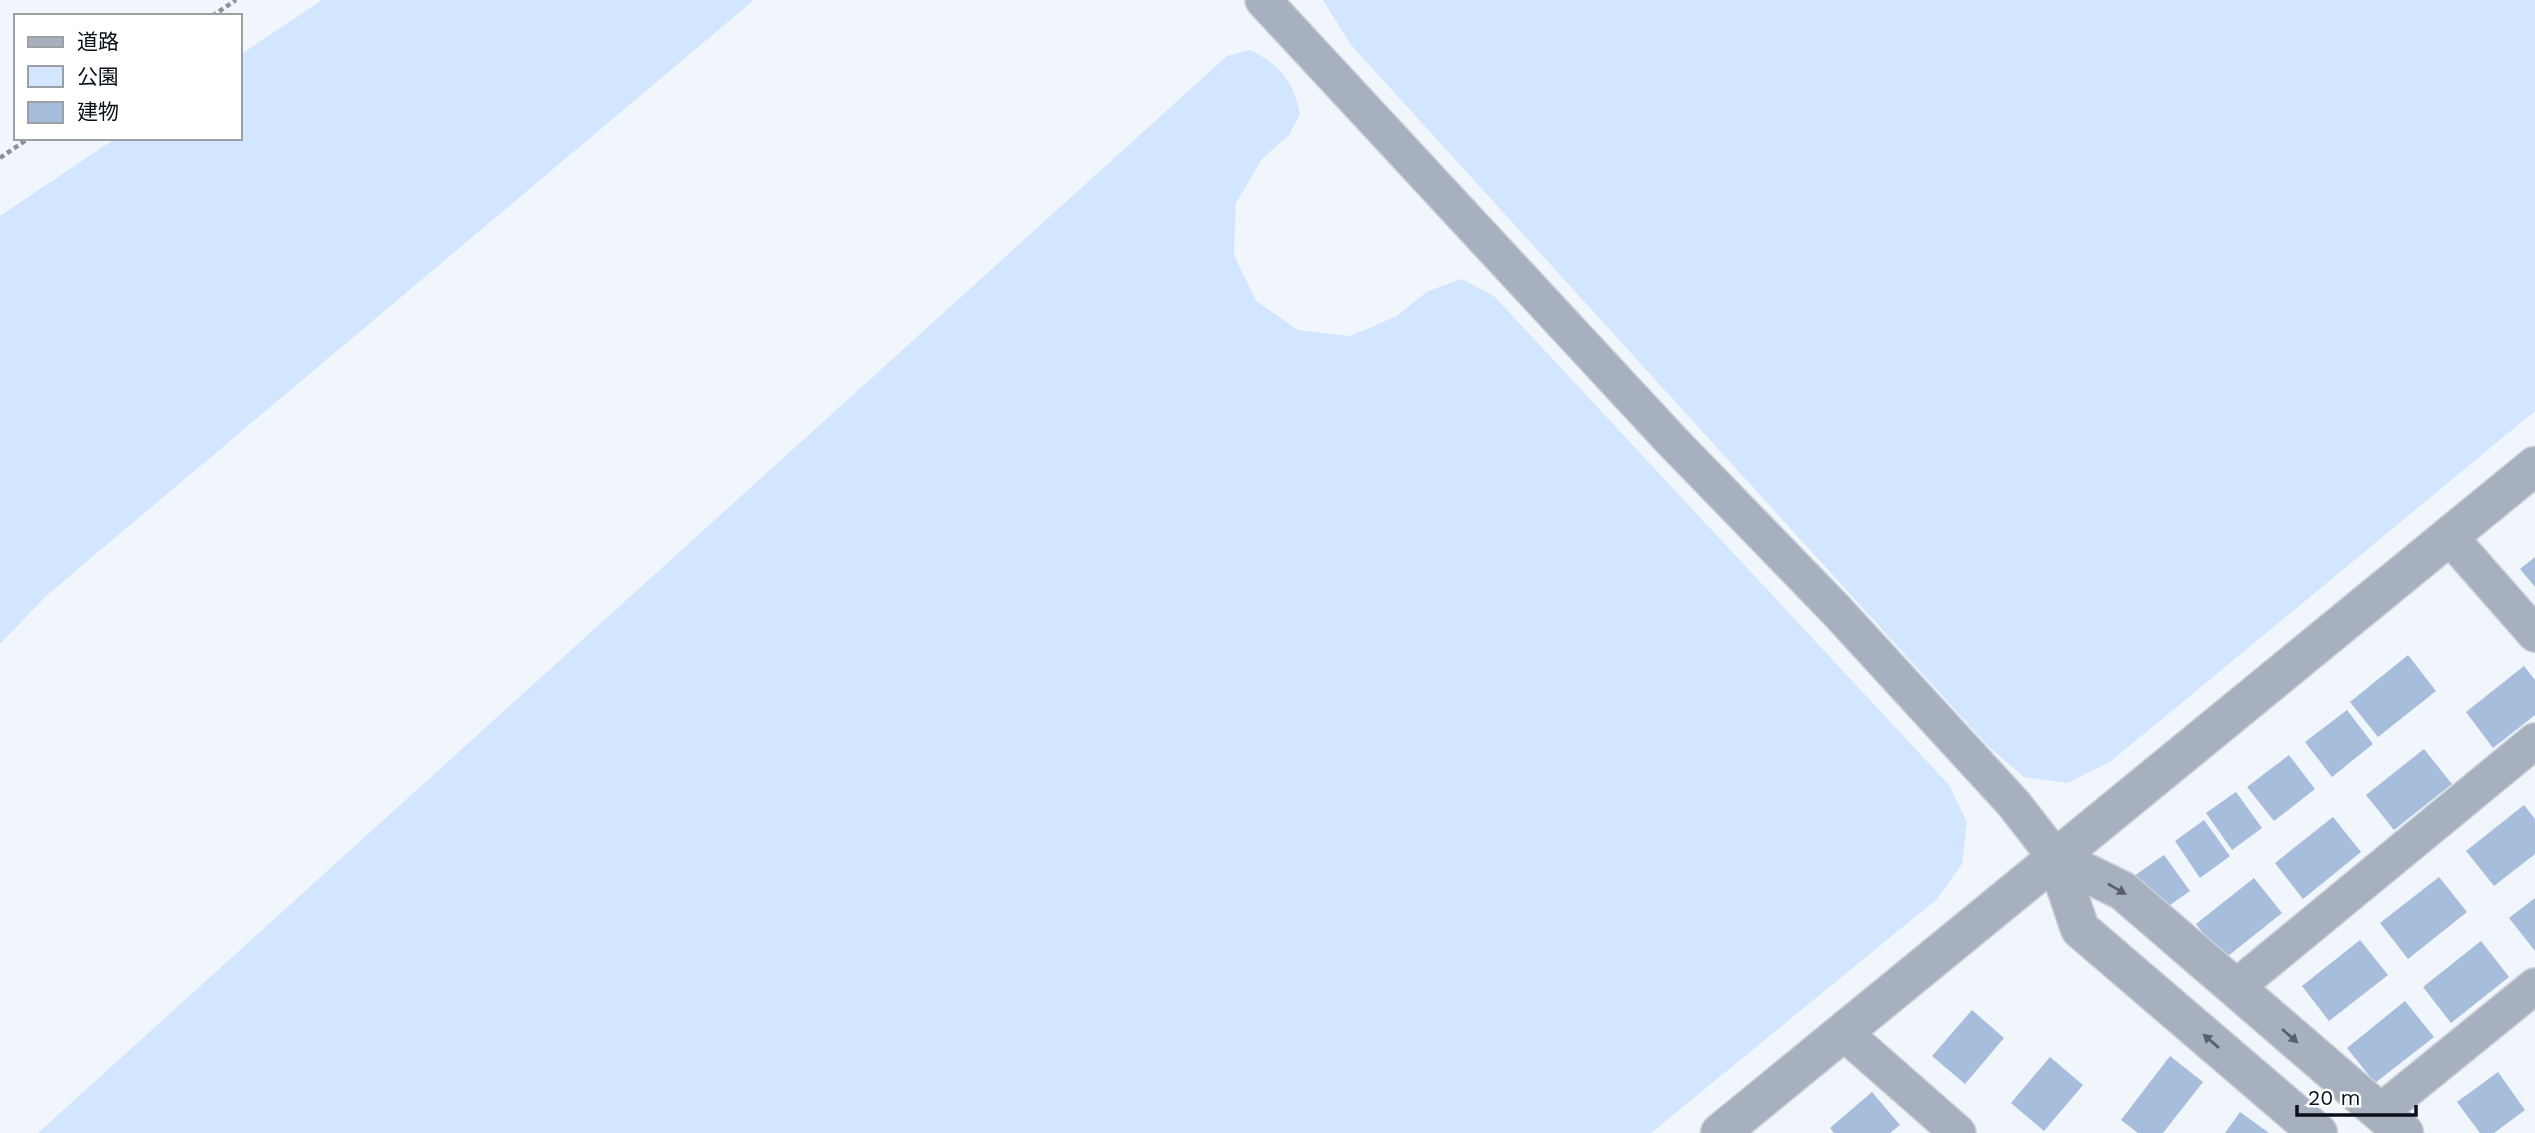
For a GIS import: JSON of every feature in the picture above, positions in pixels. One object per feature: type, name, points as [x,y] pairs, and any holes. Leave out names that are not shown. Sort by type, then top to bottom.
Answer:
[{"type":"street","points":[[1263,0],[1662,431],[1846,620],[2014,804],[2056,858],[2080,929],[2318,1133]]},
{"type":"street","points":[[1720,1133],[2535,466]]},
{"type":"street","points":[[2449,536],[2535,634]]},
{"type":"street","points":[[2235,988],[2535,741]]},
{"type":"street","points":[[2056,858],[2123,891],[2392,1123],[2535,986]]},
{"type":"street","points":[[1843,1032],[1958,1133]]},
{"type":"path","points":[[215,14],[236,0]]},
{"type":"path","points":[[0,158],[26,140]]},
{"type":"green space","points":[[322,0],[754,0],[47,595],[0,644],[0,216],[113,140],[242,140],[242,54]]},
{"type":"green space","points":[[1323,0],[2535,0],[2535,411],[2110,762],[2067,783],[2024,777],[1989,747],[1351,45]]},
{"type":"green space","points":[[1250,50],[1270,62],[1284,75],[1294,92],[1300,114],[1289,135],[1262,159],[1236,203],[1234,255],[1256,301],[1298,330],[1350,336],[1397,316],[1428,291],[1462,279],[1494,296],[1949,785],[1967,822],[1962,864],[1937,899],[1651,1133],[38,1133],[1227,56]]},
{"type":"building","points":[[2535,557],[2535,587],[2520,569]]},
{"type":"building","points":[[2408,655],[2436,691],[2378,737],[2350,702]]},
{"type":"building","points":[[2524,666],[2535,680],[2535,715],[2493,748],[2466,712]]},
{"type":"building","points":[[2347,710],[2373,744],[2332,777],[2305,742]]},
{"type":"building","points":[[2424,749],[2452,784],[2394,830],[2366,795]]},
{"type":"building","points":[[2289,755],[2315,789],[2274,821],[2247,787]]},
{"type":"building","points":[[2236,792],[2262,828],[2232,850],[2206,813]]},
{"type":"building","points":[[2524,805],[2535,819],[2535,854],[2494,886],[2466,851]]},
{"type":"building","points":[[2333,817],[2361,852],[2303,899],[2275,863]]},
{"type":"building","points":[[2204,820],[2230,856],[2200,878],[2175,841]]},
{"type":"building","points":[[2164,855],[2190,891],[2160,912],[2134,876]]},
{"type":"building","points":[[2439,877],[2467,912],[2408,959],[2380,923]]},
{"type":"building","points":[[2254,878],[2282,913],[2223,960],[2196,924]]},
{"type":"building","points":[[2535,898],[2535,951],[2509,918]]},
{"type":"building","points":[[2360,940],[2388,975],[2329,1021],[2302,986]]},
{"type":"building","points":[[2481,941],[2509,977],[2451,1023],[2423,987]]},
{"type":"building","points":[[2405,1001],[2434,1037],[2375,1083],[2347,1048]]},
{"type":"building","points":[[1972,1010],[2004,1038],[1965,1084],[1932,1056]]},
{"type":"building","points":[[2170,1056],[2203,1082],[2163,1133],[2138,1133],[2121,1120]]},
{"type":"building","points":[[2050,1057],[2083,1085],[2044,1131],[2011,1103]]},
{"type":"building","points":[[2498,1072],[2525,1110],[2494,1133],[2480,1133],[2457,1102]]},
{"type":"building","points":[[1872,1092],[1900,1125],[1890,1133],[1834,1133],[1830,1128]]},
{"type":"building","points":[[2240,1112],[2269,1133],[2225,1133]]}]
